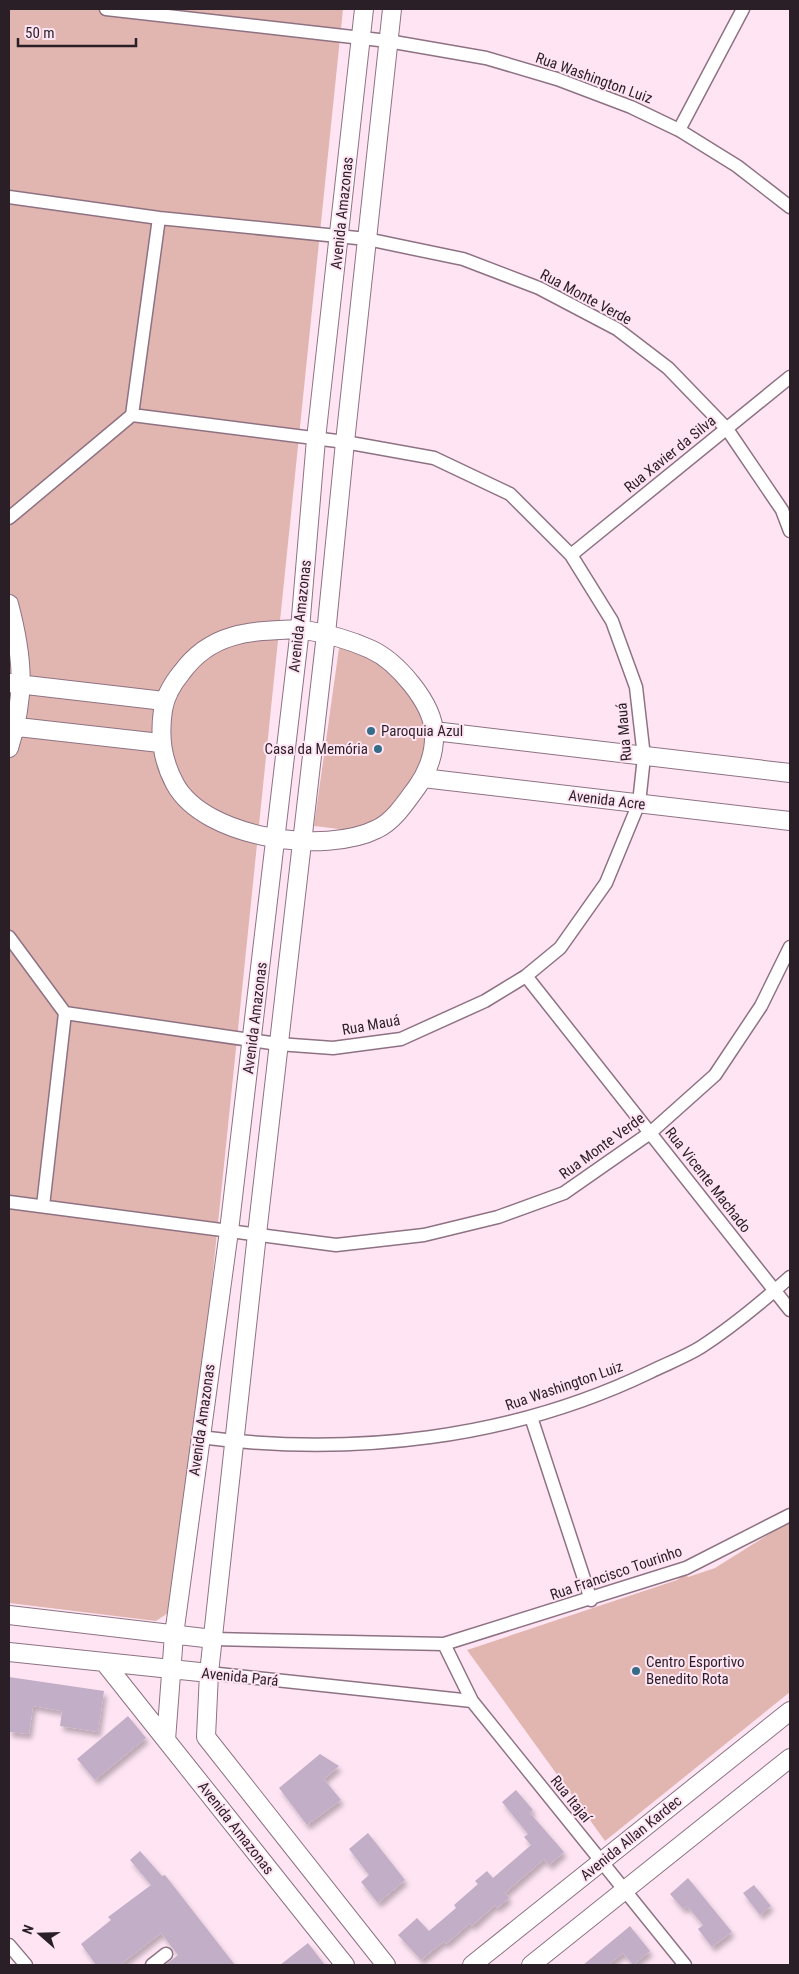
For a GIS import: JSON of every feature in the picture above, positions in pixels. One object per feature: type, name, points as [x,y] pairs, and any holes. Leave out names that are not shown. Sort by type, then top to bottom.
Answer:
[{"type":"main road","name":"Avenida Amazonas","points":[[345,1965],[166,1740],[174,1635],[229,1231],[300,629],[316,439],[364,9]]},
{"type":"main road","name":"Avenida Amazonas","points":[[386,1965],[206,1737],[209,1674],[256,1234],[326,634],[344,442],[392,9]]},
{"type":"main road","points":[[9,604],[17,636],[16,684],[9,748]]},
{"type":"main road","points":[[300,629],[326,634],[372,650],[404,674],[423,700],[434,731],[431,757],[423,778],[402,807],[379,829],[347,840],[302,842],[274,839],[232,827],[198,810],[176,786],[160,743],[164,701],[175,681],[193,657],[218,640],[254,630],[300,629]]},
{"type":"main road","points":[[16,684],[164,701]]},
{"type":"main road","points":[[12,727],[160,743]]},
{"type":"main road","points":[[434,731],[644,757],[790,772]]},
{"type":"main road","name":"Avenida Acre","points":[[423,778],[790,821]]},
{"type":"main road","points":[[9,1615],[213,1639]]},
{"type":"main road","name":"Avenida Pará","points":[[9,1652],[209,1674]]},
{"type":"main road","points":[[104,1662],[166,1740]]},
{"type":"main road","name":"Avenida Allan Kardec","points":[[472,1965],[790,1710]]},
{"type":"main road","points":[[531,1965],[790,1758]]},
{"type":"street","name":"Rua Washington Luiz","points":[[106,9],[361,38],[486,58],[557,79],[631,107],[679,130],[738,166],[790,207]]},
{"type":"street","points":[[679,130],[743,9]]},
{"type":"street","name":"Rua Monte Verde","points":[[9,197],[159,218],[367,239],[463,259],[539,288],[618,329],[668,368],[727,429],[782,510],[790,531]]},
{"type":"street","points":[[9,518],[132,414],[159,218]]},
{"type":"street","name":"Rua Xavier da Silva","points":[[571,555],[790,377]]},
{"type":"street","name":"Rua Mauá","points":[[65,1013],[278,1044],[333,1048],[401,1039],[485,1001],[526,976],[560,948],[606,883],[639,803],[644,757],[636,687],[612,621],[571,555],[510,494],[434,458],[344,442],[132,414]]},
{"type":"street","points":[[9,937],[65,1013],[43,1206]]},
{"type":"street","name":"Rua Monte Verde","points":[[9,1202],[336,1245],[424,1235],[498,1217],[564,1193],[650,1133],[715,1075],[761,1006],[790,947]]},
{"type":"street","name":"Rua Vicente Machado","points":[[526,976],[790,1310]]},
{"type":"street","name":"Rua Washington Luiz","points":[[200,1437],[234,1442],[294,1446],[368,1443],[443,1437],[531,1417],[618,1387],[700,1347],[775,1291],[790,1277]]},
{"type":"street","points":[[531,1417],[591,1600]]},
{"type":"street","name":"Rua Francisco Tourinho","points":[[444,1644],[591,1600],[686,1568],[790,1515]]},
{"type":"street","points":[[213,1639],[444,1644]]},
{"type":"street","name":"Rua Itajaí","points":[[444,1644],[472,1701],[685,1965]]},
{"type":"street","name":"Avenida Pará","points":[[209,1674],[472,1701]]},
{"type":"street","points":[[9,1945],[26,1965]]},
{"type":"street","points":[[152,1965],[166,1954]]},
{"type":"shaded area","points":[[9,9],[343,9],[196,1437],[168,1613],[156,1621],[9,1603]]},
{"type":"shaded area","points":[[339,648],[364,655],[397,678],[417,703],[426,733],[418,777],[397,806],[375,824],[347,830],[314,826]]},
{"type":"shaded area","name":"Centro Esportivo Benedito Rota","points":[[790,1521],[790,1692],[605,1841],[467,1650],[677,1580],[685,1574],[688,1577],[715,1568]]},
{"type":"building","points":[[9,1677],[104,1691],[98,1732],[60,1726],[62,1711],[33,1706],[29,1734],[9,1732]]},
{"type":"building","points":[[128,1716],[146,1738],[95,1780],[77,1759]]},
{"type":"building","points":[[320,1754],[339,1766],[324,1779],[341,1800],[307,1825],[279,1788]]},
{"type":"building","points":[[516,1790],[533,1810],[530,1813],[564,1852],[549,1865],[544,1859],[505,1893],[509,1898],[497,1908],[495,1905],[472,1926],[470,1923],[446,1944],[444,1941],[421,1960],[398,1935],[417,1918],[429,1931],[456,1908],[454,1905],[478,1884],[475,1881],[487,1871],[493,1878],[531,1845],[524,1837],[528,1834],[502,1802]]},
{"type":"building","points":[[368,1833],[405,1880],[378,1903],[361,1882],[369,1875],[349,1849]]},
{"type":"building","points":[[140,1851],[162,1876],[165,1875],[235,1965],[165,1965],[178,1955],[161,1933],[120,1965],[96,1965],[81,1944],[111,1920],[108,1917],[151,1885],[130,1860]]},
{"type":"building","points":[[688,1878],[732,1932],[712,1947],[698,1929],[703,1925],[687,1906],[683,1909],[670,1894]]},
{"type":"building","points":[[754,1885],[771,1906],[760,1915],[743,1893]]},
{"type":"building","points":[[630,1926],[650,1951],[633,1965],[623,1953],[608,1965],[583,1965]]},
{"type":"building","points":[[308,1943],[325,1965],[280,1965]]},
{"type":"place","name":"Paroquia Azul","points":[[371,731]]},
{"type":"place","name":"Casa da Memória","points":[[378,749]]},
{"type":"place","name":"Centro Esportivo Benedito Rota","points":[[636,1671]]}]
